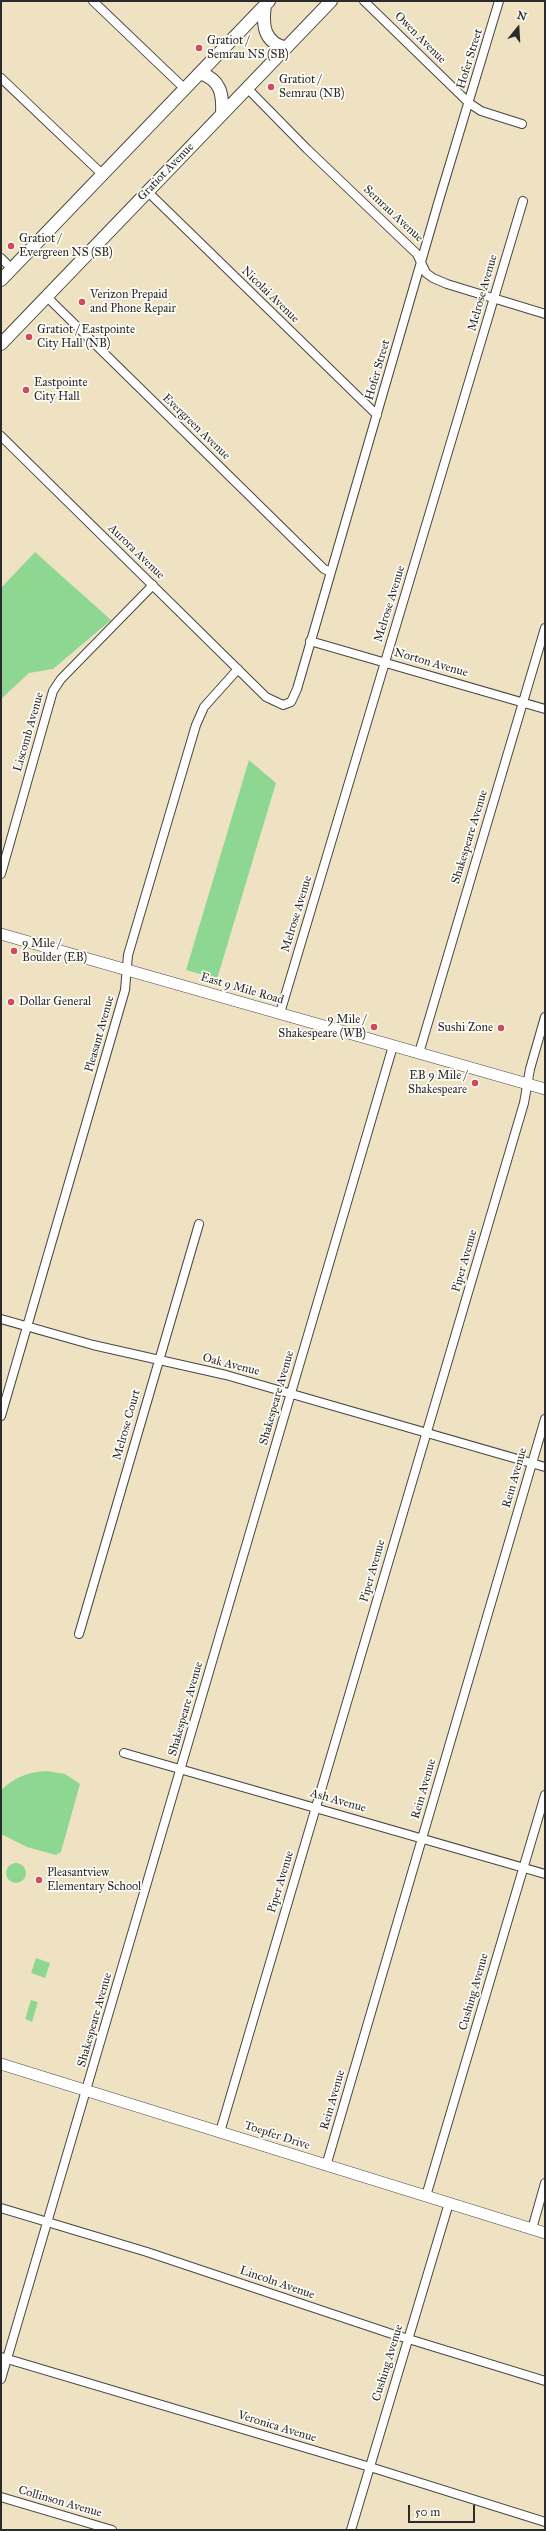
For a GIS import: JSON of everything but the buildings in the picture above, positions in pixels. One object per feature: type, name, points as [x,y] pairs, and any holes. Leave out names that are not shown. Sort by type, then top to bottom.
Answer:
[{"type":"main road","name":"Gratiot Avenue","points":[[1,344],[331,1]]},
{"type":"main road","points":[[267,3],[264,23],[266,35],[274,43],[286,48]]},
{"type":"main road","points":[[1,280],[267,3]]},
{"type":"main road","points":[[200,73],[211,77],[219,85],[222,97],[222,114]]},
{"type":"street","points":[[93,1],[185,89]]},
{"type":"street","name":"Owen Avenue","points":[[364,1],[469,103],[481,111],[522,124]]},
{"type":"street","name":"Hofer Street","points":[[254,686],[273,702],[283,706],[291,702],[297,689],[421,260],[499,1]]},
{"type":"street","points":[[1,78],[102,174]]},
{"type":"street","name":"Semrau Avenue","points":[[248,88],[307,149],[418,254],[426,273],[433,278],[494,299],[545,314]]},
{"type":"street","name":"Nicolai Avenue","points":[[148,192],[377,415]]},
{"type":"street","name":"Melrose Avenue","points":[[280,1014],[523,201]]},
{"type":"street","points":[[1,258],[12,269]]},
{"type":"street","name":"Evergreen Avenue","points":[[46,296],[313,558],[330,572]]},
{"type":"street","name":"Aurora Avenue","points":[[1,436],[154,585],[254,686]]},
{"type":"street","name":"Liscomb Avenue","points":[[1,874],[53,691],[61,680],[154,585]]},
{"type":"street","name":"Shakespeare Avenue","points":[[419,1053],[545,628]]},
{"type":"street","name":"Norton Avenue","points":[[310,641],[545,709]]},
{"type":"street","name":"Pleasant Avenue","points":[[1,1416],[126,990],[128,955],[196,725],[204,707],[238,669]]},
{"type":"street","name":"East 9 Mile Road","points":[[1,934],[545,1089]]},
{"type":"street","name":"Piper Avenue","points":[[220,2132],[529,1084],[530,1069],[545,1017]]},
{"type":"street","name":"Shakespeare Avenue","points":[[1,2379],[4,2358],[87,2092],[393,1046]]},
{"type":"street","name":"Melrose Court","points":[[79,1634],[199,1224]]},
{"type":"street","name":"Oak Avenue","points":[[1,1319],[27,1327],[159,1360],[226,1375],[545,1467]]},
{"type":"street","name":"Rein Avenue","points":[[326,2166],[545,1419]]},
{"type":"street","name":"Ash Avenue","points":[[124,1752],[545,1874]]},
{"type":"street","name":"Cushing Avenue","points":[[426,2196],[545,1795]]},
{"type":"street","name":"Toepfer Drive","points":[[1,2064],[87,2092],[545,2233]]},
{"type":"street","points":[[532,2229],[545,2184]]},
{"type":"street","name":"Cushing Avenue","points":[[351,2530],[449,2203]]},
{"type":"street","name":"Lincoln Avenue","points":[[1,2208],[36,2220],[48,2221],[408,2339],[545,2381]]},
{"type":"street","name":"Veronica Avenue","points":[[4,2358],[370,2467],[545,2522]]},
{"type":"street","name":"Collinson Avenue","points":[[1,2497],[112,2530]]},
{"type":"green space","points":[[35,552],[111,620],[53,669],[29,673],[1,699],[1,588]]},
{"type":"green space","points":[[249,760],[276,783],[217,979],[186,970]]},
{"type":"green space","points":[[47,1771],[65,1774],[80,1784],[61,1852],[56,1855],[27,1847],[1,1834],[1,1790],[22,1776]]},
{"type":"green space","points":[[12,1863],[20,1863],[26,1869],[26,1877],[20,1883],[12,1883],[6,1877],[6,1869]]},
{"type":"green space","points":[[36,1958],[50,1963],[45,1978],[31,1973]]},
{"type":"green space","points":[[31,2000],[38,2002],[32,2022],[25,2019]]},
{"type":"place","name":"Gratiot / Semrau NS (SB)","points":[[199,48]]},
{"type":"place","name":"Gratiot / Semrau (NB)","points":[[271,87]]},
{"type":"place","name":"Gratiot / Evergreen NS (SB)","points":[[11,246]]},
{"type":"place","name":"Verizon Prepaid and Phone Repair","points":[[82,302]]},
{"type":"place","name":"Gratiot / Eastpointe City Hall (NB)","points":[[29,337]]},
{"type":"place","name":"Eastpointe City Hall","points":[[26,390]]},
{"type":"place","name":"9 Mile / Boulder (EB)","points":[[14,951]]},
{"type":"place","name":"Dollar General","points":[[11,1002]]},
{"type":"place","name":"9 Mile / Shakespeare (WB)","points":[[374,1027]]},
{"type":"place","name":"Sushi Zone","points":[[501,1028]]},
{"type":"place","name":"EB 9 Mile / Shakespeare","points":[[475,1083]]},
{"type":"place","name":"Pleasantview Elementary School","points":[[39,1880]]}]
